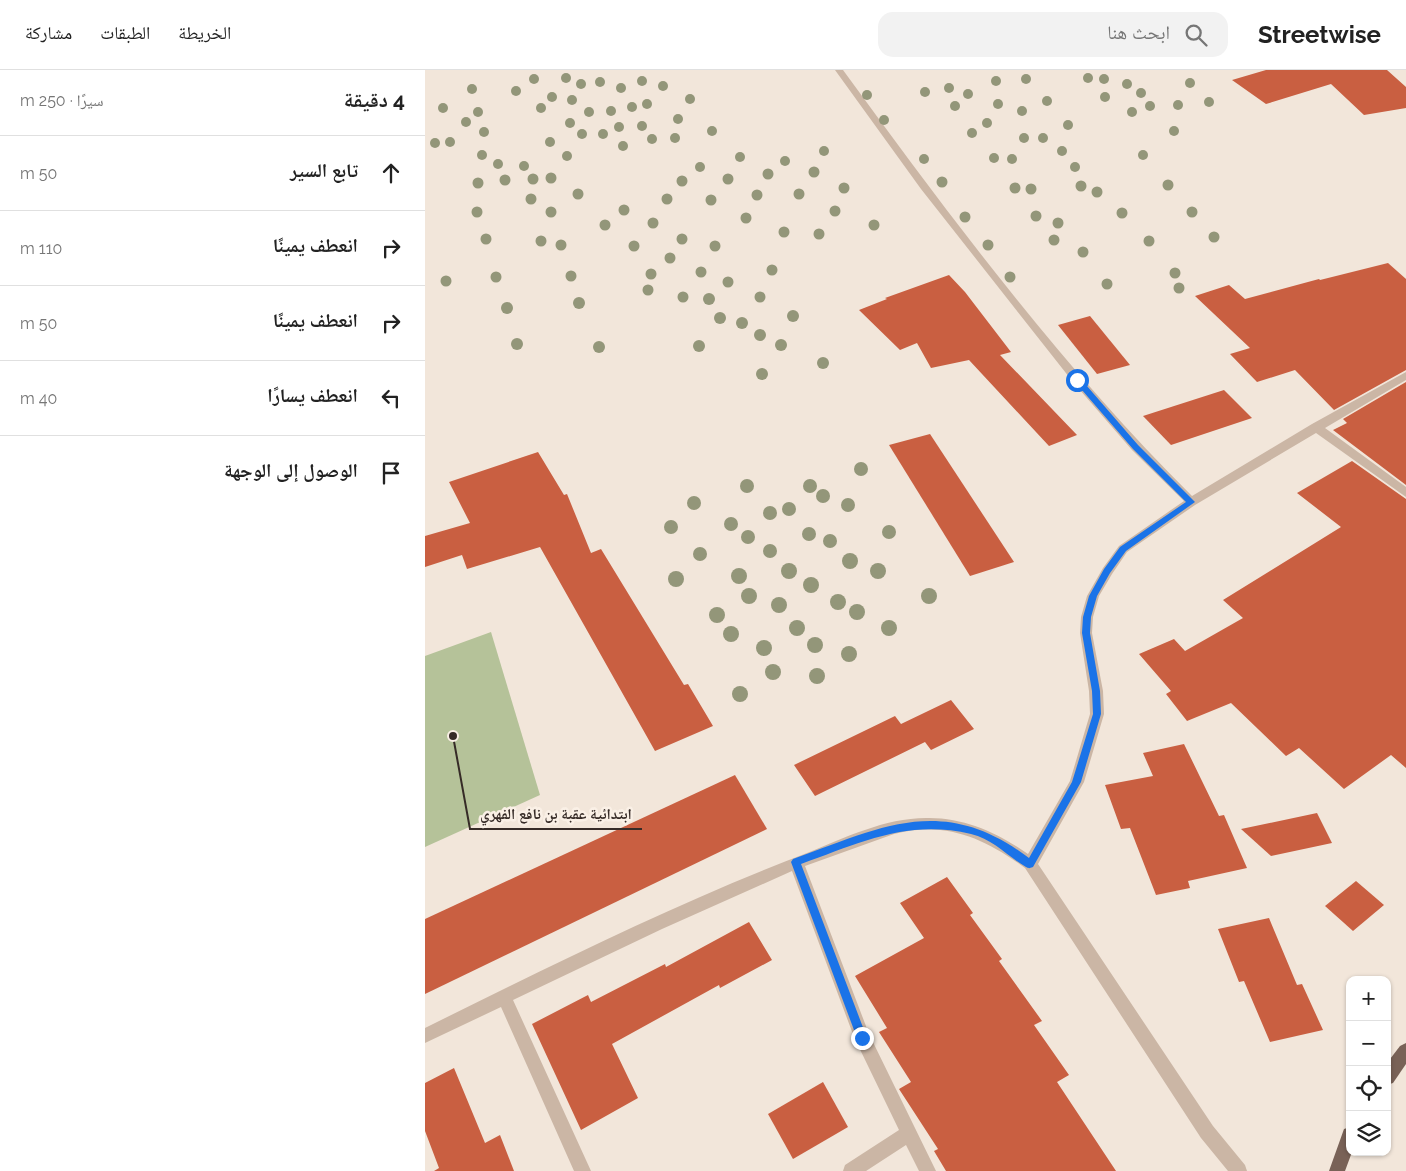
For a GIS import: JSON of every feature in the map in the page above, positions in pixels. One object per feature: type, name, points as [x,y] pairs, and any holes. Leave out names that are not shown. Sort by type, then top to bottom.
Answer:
[{"type":"main road","points":[[1391,1072],[1406,1051]]},
{"type":"main road","points":[[1337,1171],[1346,1146]]},
{"type":"street","points":[[839,70],[924,187],[1077,380],[1136,447],[1191,502]]},
{"type":"street","points":[[1030,864],[1077,782],[1097,714],[1096,691],[1086,633],[1087,617],[1093,596],[1107,571],[1123,549],[1191,502],[1316,427],[1406,376]]},
{"type":"street","points":[[1316,427],[1406,493]]},
{"type":"street","points":[[425,1036],[649,928],[796,862],[875,834],[908,825],[941,824],[974,831],[1004,844],[1030,864],[1207,1132],[1239,1171]]},
{"type":"street","points":[[796,862],[862,1038],[928,1171]]},
{"type":"street","points":[[504,997],[583,1171]]},
{"type":"street","points":[[851,1171],[910,1133]]},
{"type":"green space","points":[[491,632],[540,795],[425,847],[425,656]]},
{"type":"building","points":[[1266,70],[1387,70],[1406,87],[1406,108],[1364,115],[1331,84],[1266,104],[1232,80]]},
{"type":"building","points":[[1388,263],[1406,279],[1406,370],[1334,410],[1295,370],[1257,382],[1230,354],[1250,348],[1195,296],[1229,285],[1245,299]]},
{"type":"building","points":[[949,275],[965,292],[1011,352],[1000,355],[1077,435],[1049,446],[969,360],[931,368],[917,343],[900,350],[859,310],[887,299],[885,298]]},
{"type":"building","points":[[1090,316],[1130,365],[1097,374],[1058,325]]},
{"type":"building","points":[[1406,382],[1406,485],[1333,430],[1347,423],[1343,419]]},
{"type":"building","points":[[1224,390],[1252,418],[1171,445],[1143,416]]},
{"type":"building","points":[[930,434],[1014,562],[970,576],[889,445]]},
{"type":"building","points":[[538,452],[564,495],[567,494],[591,553],[601,549],[684,685],[688,684],[713,726],[655,751],[540,547],[467,569],[462,555],[425,567],[425,536],[470,523],[449,482]]},
{"type":"building","points":[[1352,461],[1406,499],[1406,768],[1391,755],[1344,789],[1299,748],[1286,756],[1231,703],[1187,721],[1166,694],[1171,691],[1139,654],[1174,639],[1185,651],[1243,618],[1223,600],[1341,527],[1297,493]]},
{"type":"building","points":[[951,700],[974,729],[931,750],[925,742],[815,796],[794,765],[895,716],[901,724]]},
{"type":"building","points":[[1184,744],[1219,816],[1224,815],[1247,868],[1188,881],[1190,888],[1156,895],[1130,828],[1121,829],[1105,785],[1153,776],[1143,753]]},
{"type":"building","points":[[735,775],[767,829],[425,994],[425,919]]},
{"type":"building","points":[[1317,813],[1332,843],[1271,856],[1241,829]]},
{"type":"building","points":[[947,877],[973,913],[970,915],[1002,959],[999,961],[1042,1021],[1034,1025],[1069,1075],[1057,1082],[1116,1171],[946,1171],[934,1151],[938,1149],[899,1089],[911,1082],[879,1032],[887,1028],[855,976],[924,938],[900,903]]},
{"type":"building","points":[[1356,881],[1384,905],[1353,931],[1325,906]]},
{"type":"building","points":[[1269,918],[1297,985],[1302,984],[1323,1030],[1270,1042],[1244,981],[1239,982],[1218,929]]},
{"type":"building","points":[[749,922],[772,960],[720,988],[719,985],[612,1044],[638,1098],[581,1130],[532,1024],[588,995],[591,1002],[665,964],[666,967]]},
{"type":"building","points":[[454,1068],[485,1143],[500,1135],[514,1171],[434,1171],[439,1168],[425,1131],[425,1083]]},
{"type":"building","points":[[823,1082],[848,1127],[793,1159],[768,1114]]},
{"type":"place","name":"ابتدائية عقبة بن نافع الفهري","points":[[453,736]]},
{"type":"route","points":[[862,1038],[796,862],[875,834],[908,825],[941,824],[974,831],[1004,844],[1030,864],[1077,782],[1097,714],[1096,691],[1086,633],[1087,617],[1093,596],[1107,571],[1123,549],[1191,502],[1136,447],[1077,380]]}]
